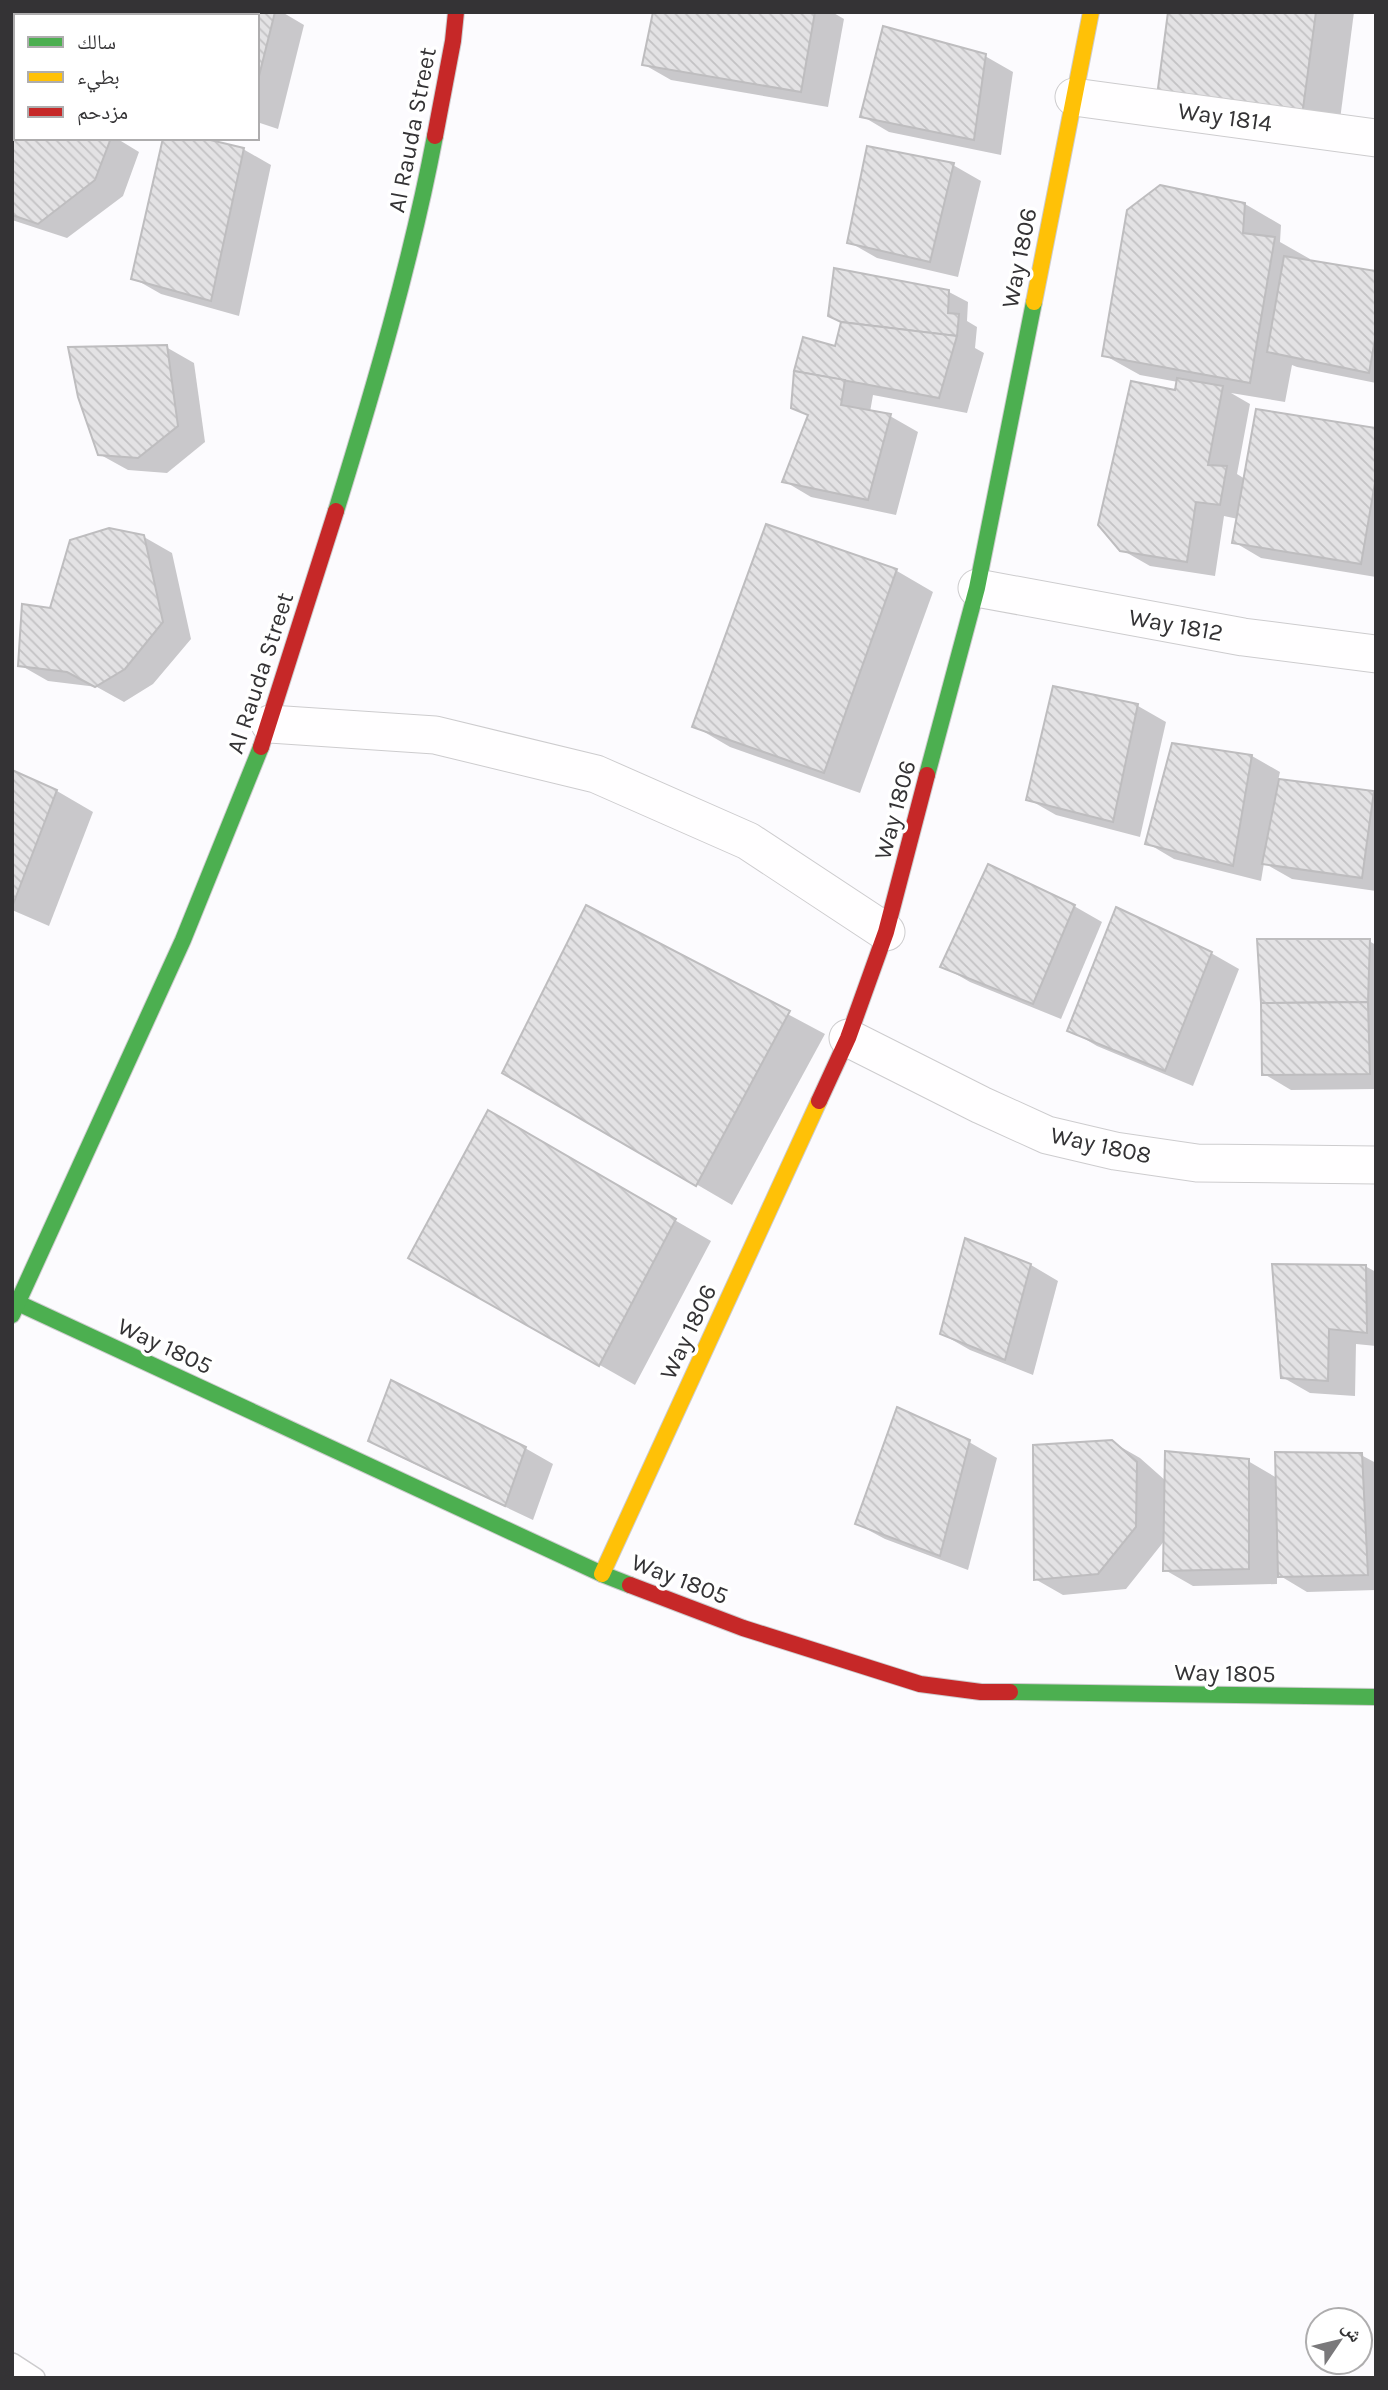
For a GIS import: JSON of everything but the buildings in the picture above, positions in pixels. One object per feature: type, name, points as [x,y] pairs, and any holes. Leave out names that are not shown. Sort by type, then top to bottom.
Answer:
[{"type":"street","name":"Al Rauda Street","points":[[15,1309],[183,940],[270,724],[359,437],[423,198],[453,41],[456,12]]},
{"type":"street","name":"Way 1806","points":[[602,1574],[848,1038],[886,932],[976,588],[1091,12]]},
{"type":"street","name":"Way 1814","points":[[1074,97],[1376,138]]},
{"type":"street","name":"Way 1812","points":[[976,588],[1243,637],[1376,654]]},
{"type":"street","points":[[270,724],[435,735],[596,774],[748,841],[886,932]]},
{"type":"street","name":"Way 1808","points":[[848,1038],[1047,1135],[1115,1151],[1197,1163],[1376,1165]]},
{"type":"street","name":"Way 1805","points":[[15,1309],[602,1574],[743,1628],[920,1684],[981,1692],[1049,1694],[1376,1697]]},
{"type":"lane","points":[[12,2363],[35,2378]]},
{"type":"traffic: fast","points":[[336,511],[391,325],[435,136]]},
{"type":"traffic: fast","points":[[927,775],[977,588],[1034,302]]},
{"type":"traffic: fast","points":[[12,1315],[183,940],[261,747]]},
{"type":"traffic: fast","points":[[18,1303],[630,1585]]},
{"type":"traffic: fast","points":[[1010,1692],[1376,1697]]},
{"type":"traffic: slow","points":[[1034,302],[1091,12]]},
{"type":"traffic: slow","points":[[602,1574],[819,1101]]},
{"type":"traffic: jam","points":[[435,136],[456,12]]},
{"type":"traffic: jam","points":[[261,747],[336,511]]},
{"type":"traffic: jam","points":[[819,1101],[848,1038],[886,932],[927,775]]},
{"type":"traffic: jam","points":[[630,1585],[743,1628],[920,1684],[981,1692],[1010,1692]]}]
